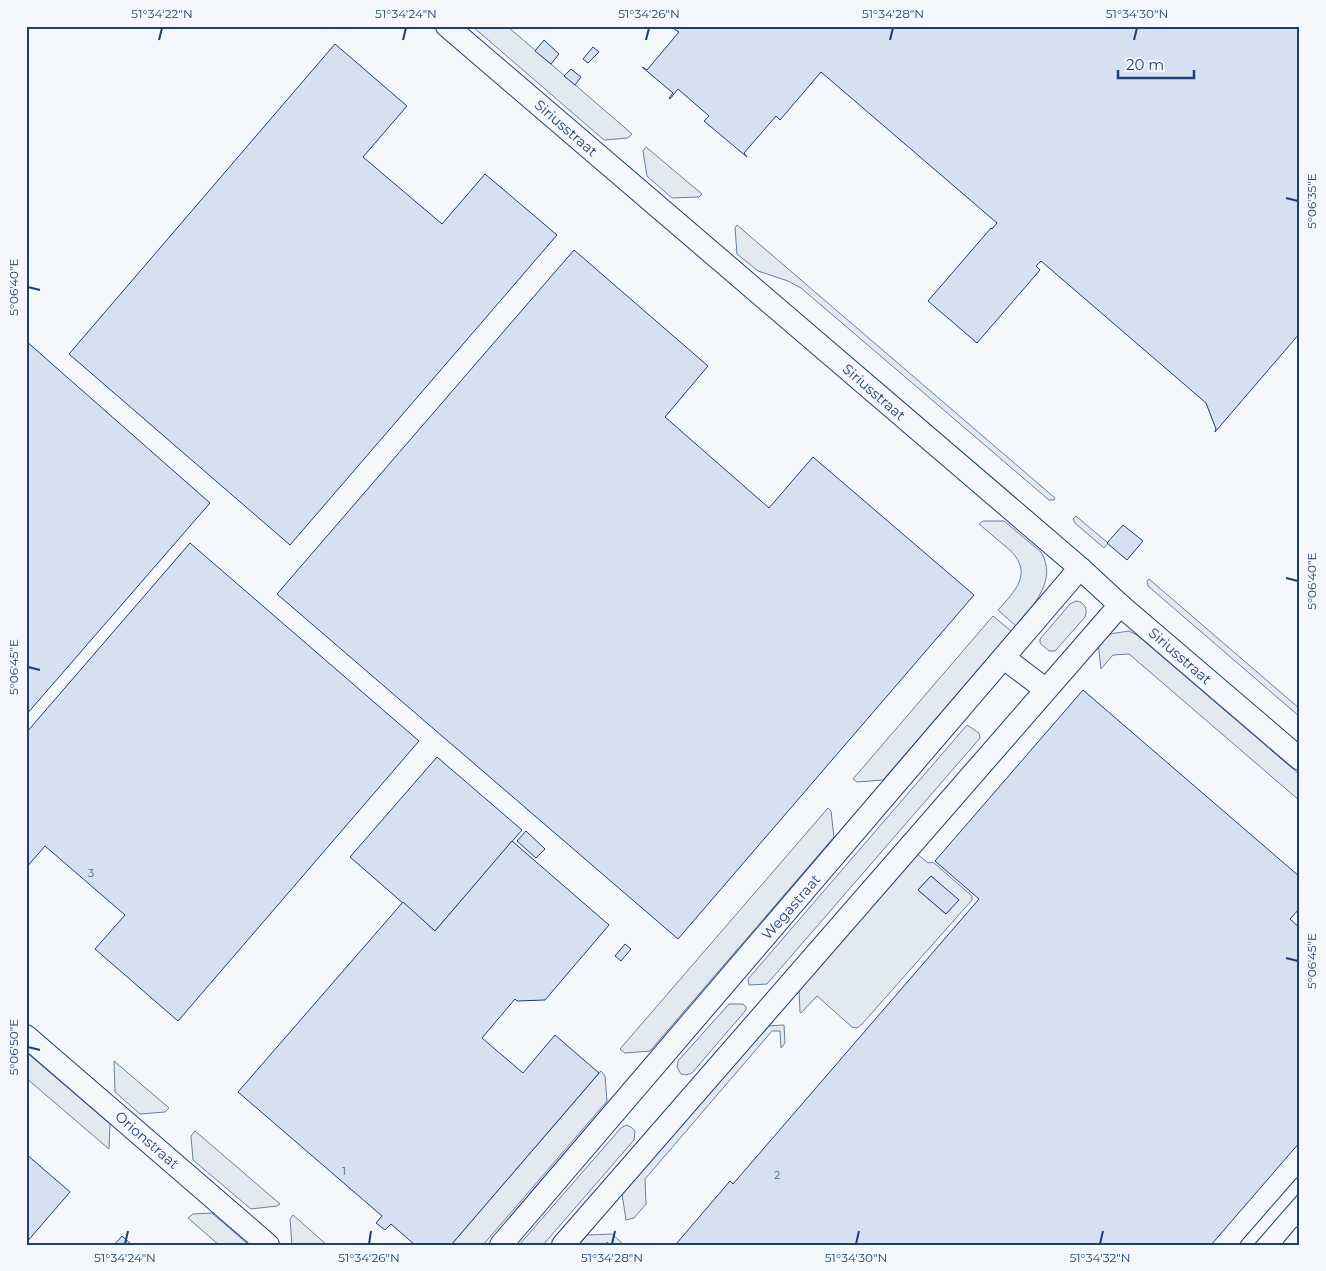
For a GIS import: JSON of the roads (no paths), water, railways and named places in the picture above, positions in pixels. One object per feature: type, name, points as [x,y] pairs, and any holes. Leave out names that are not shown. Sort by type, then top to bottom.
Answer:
[{"type":"street","name":"Siriusstraat","points":[[447,26],[1300,759]]},
{"type":"street","name":"Wegastraat","points":[[501,1245],[1080,568]]},
{"type":"street","points":[[563,1245],[1120,605]]},
{"type":"street","points":[[1004,658],[1046,689]]},
{"type":"street","name":"Orionstraat","points":[[26,1036],[268,1245]]},
{"type":"lane","points":[[1246,1245],[1300,1183]]},
{"type":"lane","points":[[1289,1245],[1300,1232]]}]
